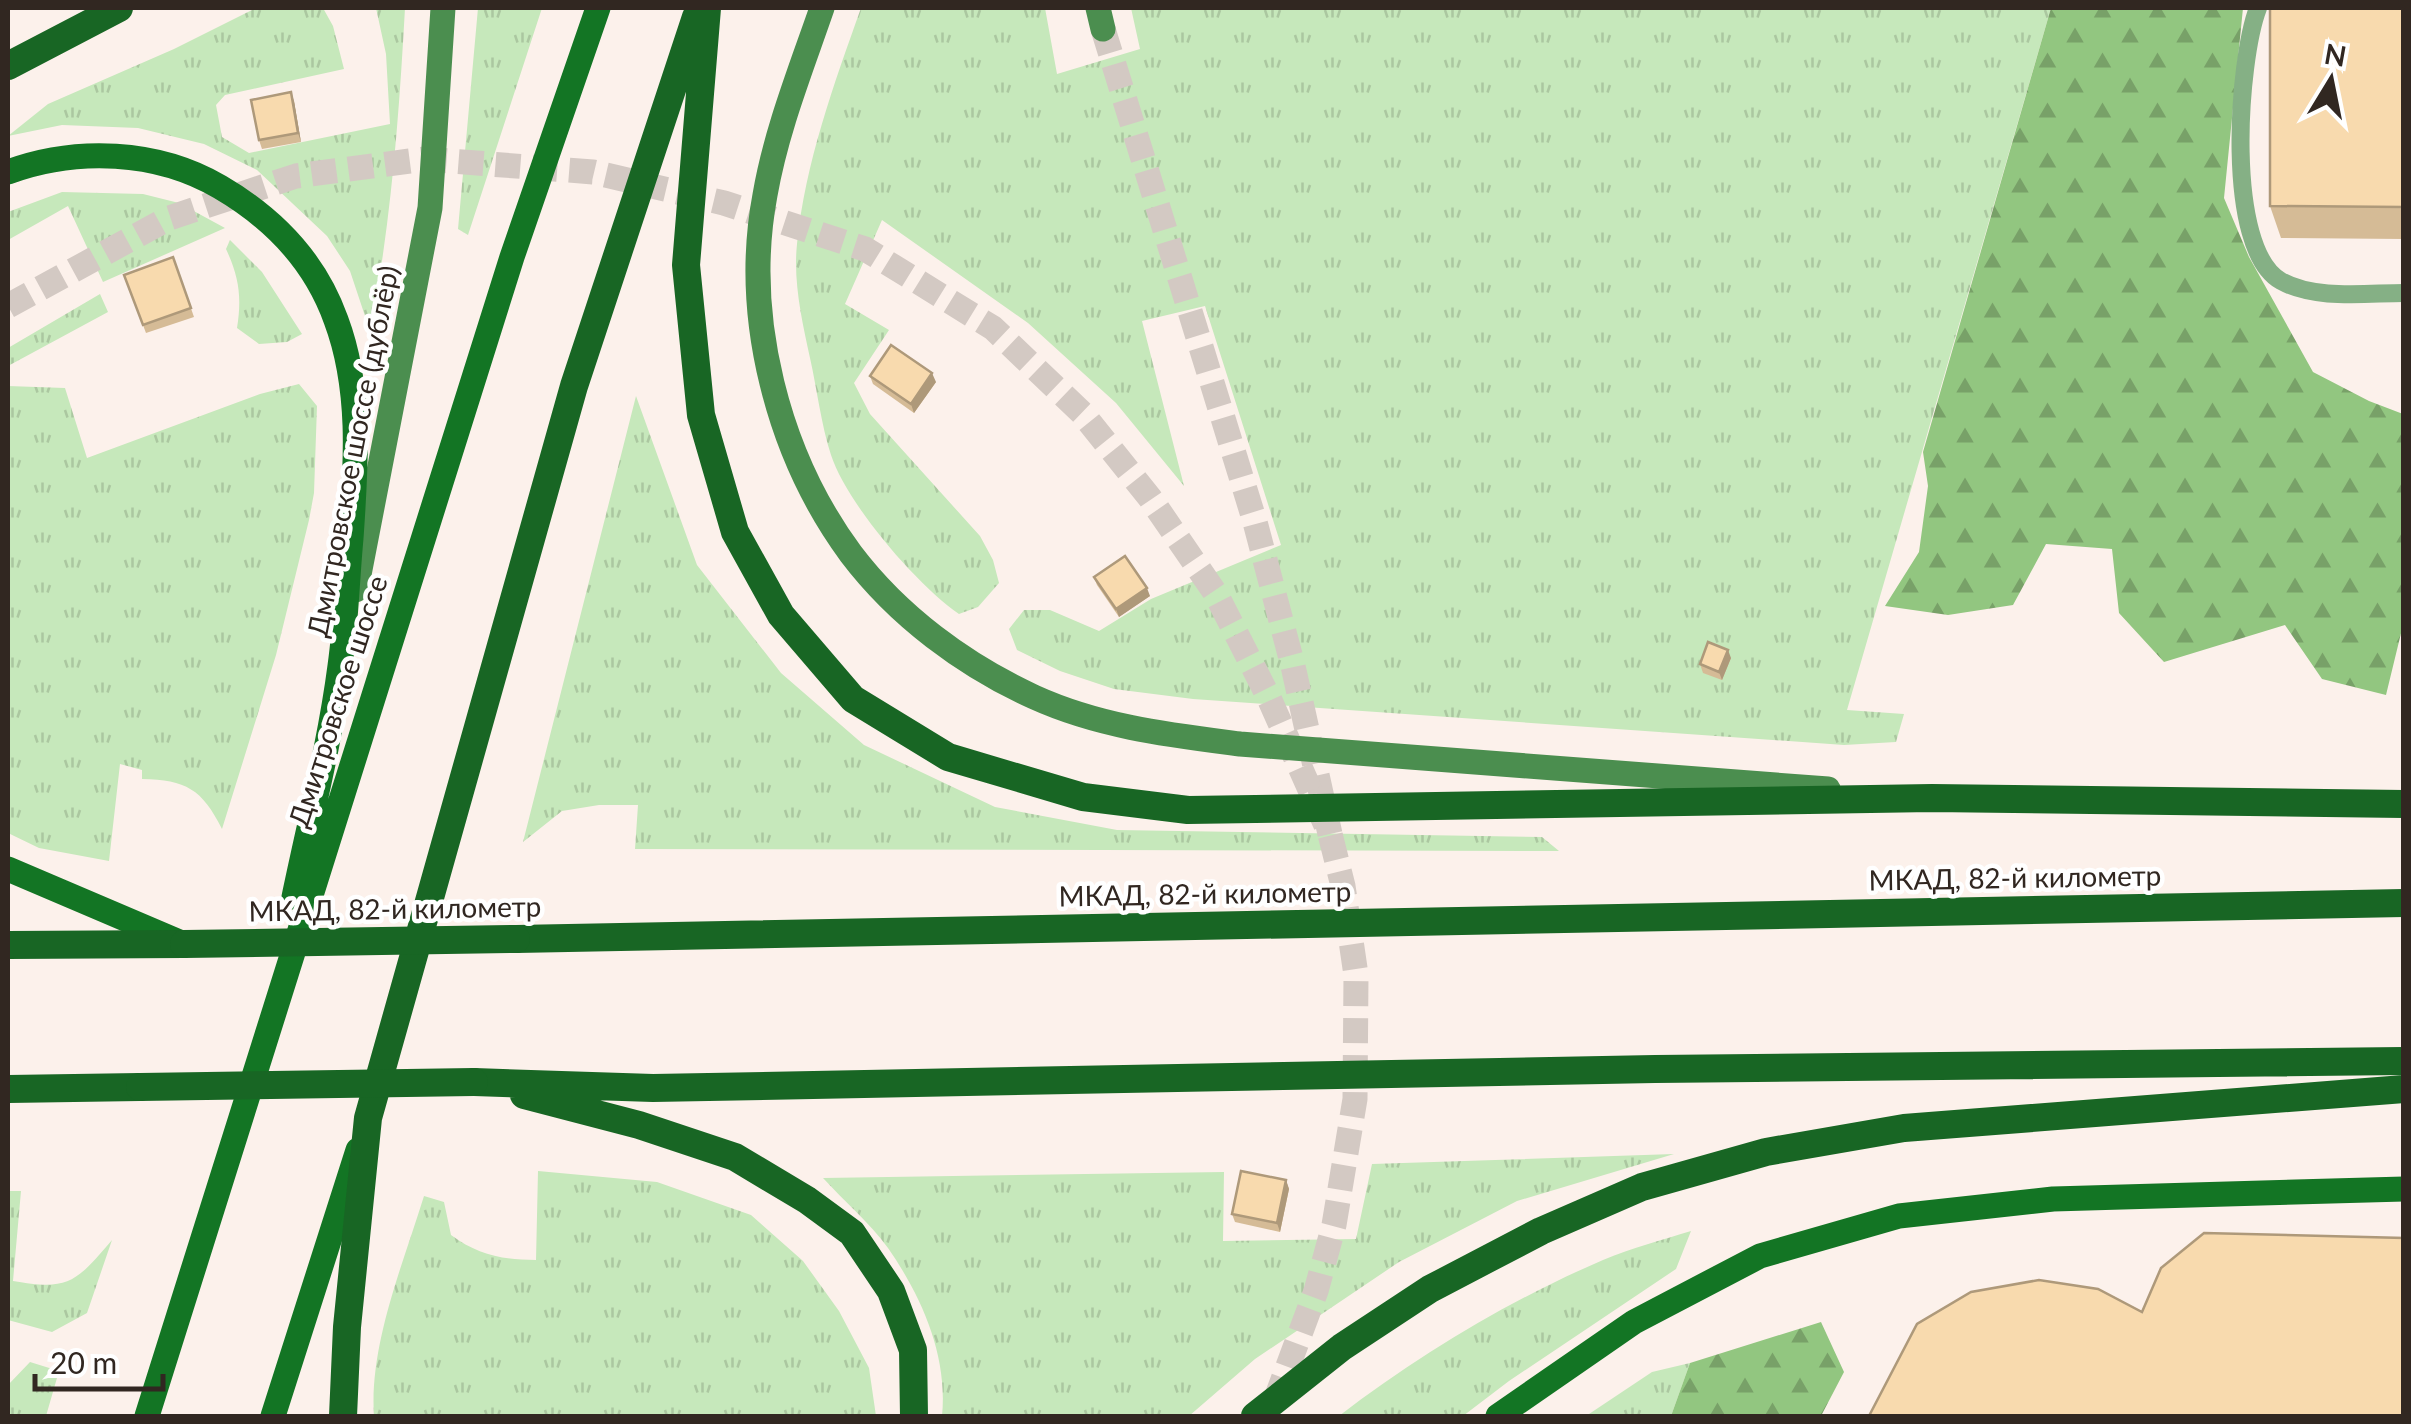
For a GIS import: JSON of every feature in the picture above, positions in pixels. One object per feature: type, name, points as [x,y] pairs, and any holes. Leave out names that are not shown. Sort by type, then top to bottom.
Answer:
[{"type":"highway","points":[[8,66],[118,8]]},
{"type":"highway","points":[[343,1416],[368,1118],[574,386],[700,8]]},
{"type":"highway","points":[[708,8],[686,265],[700,415],[735,532],[781,615],[853,699],[948,756],[1083,797],[1188,810],[1932,798],[2404,804]]},
{"type":"highway","name":"МКАД, 82-й километр","points":[[8,945],[2404,902]]},
{"type":"highway","points":[[8,1090],[474,1082],[653,1088],[1655,1068],[2404,1061]]},
{"type":"highway","points":[[474,1082],[638,1125],[735,1157],[807,1200],[852,1233],[891,1292],[912,1350],[914,1416]]},
{"type":"highway","points":[[1262,1410],[1342,1347],[1430,1289],[1541,1231],[1660,1182],[1766,1152],[1904,1128],[2404,1089]]},
{"type":"main road","name":"Дмитровское шоссе (дублёр)","points":[[270,1020],[430,208],[443,8]]},
{"type":"main road","name":"Дмитровское шоссе","points":[[147,1416],[512,257],[598,8]]},
{"type":"main road","points":[[822,8],[780,132],[764,198],[759,266],[761,331],[772,380],[792,446],[851,554],[893,602],[977,668],[1065,709],[1149,733],[1240,744],[1932,798]]},
{"type":"main road","points":[[8,172],[63,158],[122,156],[164,162],[209,180],[256,208],[293,243],[336,320],[357,435],[340,668]]},
{"type":"main road","points":[[8,869],[184,944]]},
{"type":"main road","points":[[274,1416],[368,1118]]},
{"type":"main road","points":[[1498,1416],[1634,1322],[1760,1256],[1899,1216],[2053,1200],[2404,1188]]},
{"type":"lane","points":[[2258,8],[2249,31],[2241,111],[2242,203],[2260,262],[2280,280],[2301,288],[2342,293],[2404,293]]},
{"type":"green space","points":[[256,8],[323,8],[333,26],[344,69],[225,95],[216,105],[222,137],[249,153],[390,124],[386,54],[376,8],[405,8],[393,170],[370,331],[350,271],[327,236],[257,170],[204,144],[138,128],[62,125],[8,136],[48,104]]},
{"type":"green space","points":[[478,8],[542,8],[468,235],[458,229]]},
{"type":"green space","points":[[861,8],[1045,8],[1057,74],[1140,49],[1131,8],[2051,8],[1847,710],[1904,714],[1896,742],[1844,745],[1193,699],[1114,689],[1060,671],[1017,650],[1009,629],[1024,610],[1050,610],[1099,631],[1151,599],[1281,545],[1205,306],[1142,321],[1184,486],[1116,403],[1028,323],[882,220],[845,304],[889,330],[854,383],[870,414],[980,536],[993,560],[999,583],[978,607],[959,614],[885,542],[839,475],[824,431],[799,301],[797,244],[807,184],[822,124]]},
{"type":"green space","points":[[2051,8],[2243,8],[2224,198],[2249,257],[2313,372],[2403,414],[2403,625],[2386,695],[2322,679],[2285,625],[2164,662],[2119,613],[2112,549],[2046,544],[2013,605],[1948,615],[1885,606],[1919,552],[1928,486],[1923,452]]},
{"type":"green space","points":[[62,192],[143,194],[179,203],[225,228],[103,282],[68,206],[8,240],[8,212]]},
{"type":"green space","points":[[230,240],[262,272],[302,334],[287,342],[259,344],[237,328],[238,287],[226,249]]},
{"type":"green space","points":[[100,294],[108,312],[8,366],[8,348]]},
{"type":"green space","points":[[299,384],[317,406],[314,493],[276,655],[222,829],[207,804],[191,789],[142,779],[142,770],[120,764],[109,861],[39,848],[8,833],[8,386],[65,388],[87,458],[260,394]]},
{"type":"green space","points":[[636,396],[697,565],[781,673],[864,745],[995,807],[1117,830],[1542,837],[1559,851],[635,849],[638,805],[599,805],[562,811],[523,842]]},
{"type":"green space","points":[[1674,1154],[1517,1201],[1399,1262],[1255,1359],[1189,1416],[942,1416],[937,1349],[912,1286],[881,1239],[823,1178],[1224,1172],[1223,1241],[1356,1239],[1372,1164]]},
{"type":"green space","points":[[538,1171],[657,1182],[751,1215],[803,1261],[839,1311],[869,1368],[876,1416],[374,1416],[382,1333],[424,1196],[444,1202],[451,1235],[461,1242],[491,1255],[536,1260]]},
{"type":"green space","points":[[8,1191],[21,1191],[13,1281],[47,1285],[70,1280],[112,1240],[87,1313],[52,1332],[8,1320]]},
{"type":"green space","points":[[1691,1231],[1676,1269],[1463,1416],[1339,1416],[1434,1350],[1534,1293],[1614,1256]]},
{"type":"green space","points":[[1821,1322],[1844,1372],[1821,1416],[1671,1416],[1690,1363]]},
{"type":"green space","points":[[30,1362],[59,1371],[46,1416],[8,1416],[8,1385]]},
{"type":"green space","points":[[1690,1363],[1671,1416],[1586,1416],[1652,1372]]},
{"type":"building","points":[[2270,8],[2404,8],[2404,207],[2270,206]]},
{"type":"building","points":[[291,92],[298,133],[259,140],[251,100]]},
{"type":"building","points":[[173,257],[191,308],[143,325],[124,275]]},
{"type":"building","points":[[891,345],[932,373],[911,404],[870,376]]},
{"type":"building","points":[[1125,556],[1147,588],[1116,609],[1094,577]]},
{"type":"building","points":[[1708,642],[1728,650],[1719,672],[1700,664]]},
{"type":"building","points":[[1241,1171],[1286,1180],[1277,1223],[1232,1214]]},
{"type":"building","points":[[2204,1233],[2404,1238],[2404,1416],[1869,1416],[1917,1324],[1971,1292],[2039,1280],[2098,1289],[2142,1312],[2161,1268]]},
{"type":"tunnel","points":[[1103,29],[1255,522],[1293,666],[1330,834]]},
{"type":"tunnel","points":[[8,306],[169,218],[296,176],[425,159],[593,172],[724,203],[865,249],[993,328],[1082,413],[1150,498],[1216,594],[1268,696],[1330,834],[1343,886],[1356,975],[1355,1099],[1334,1225],[1316,1291],[1275,1401]]}]
